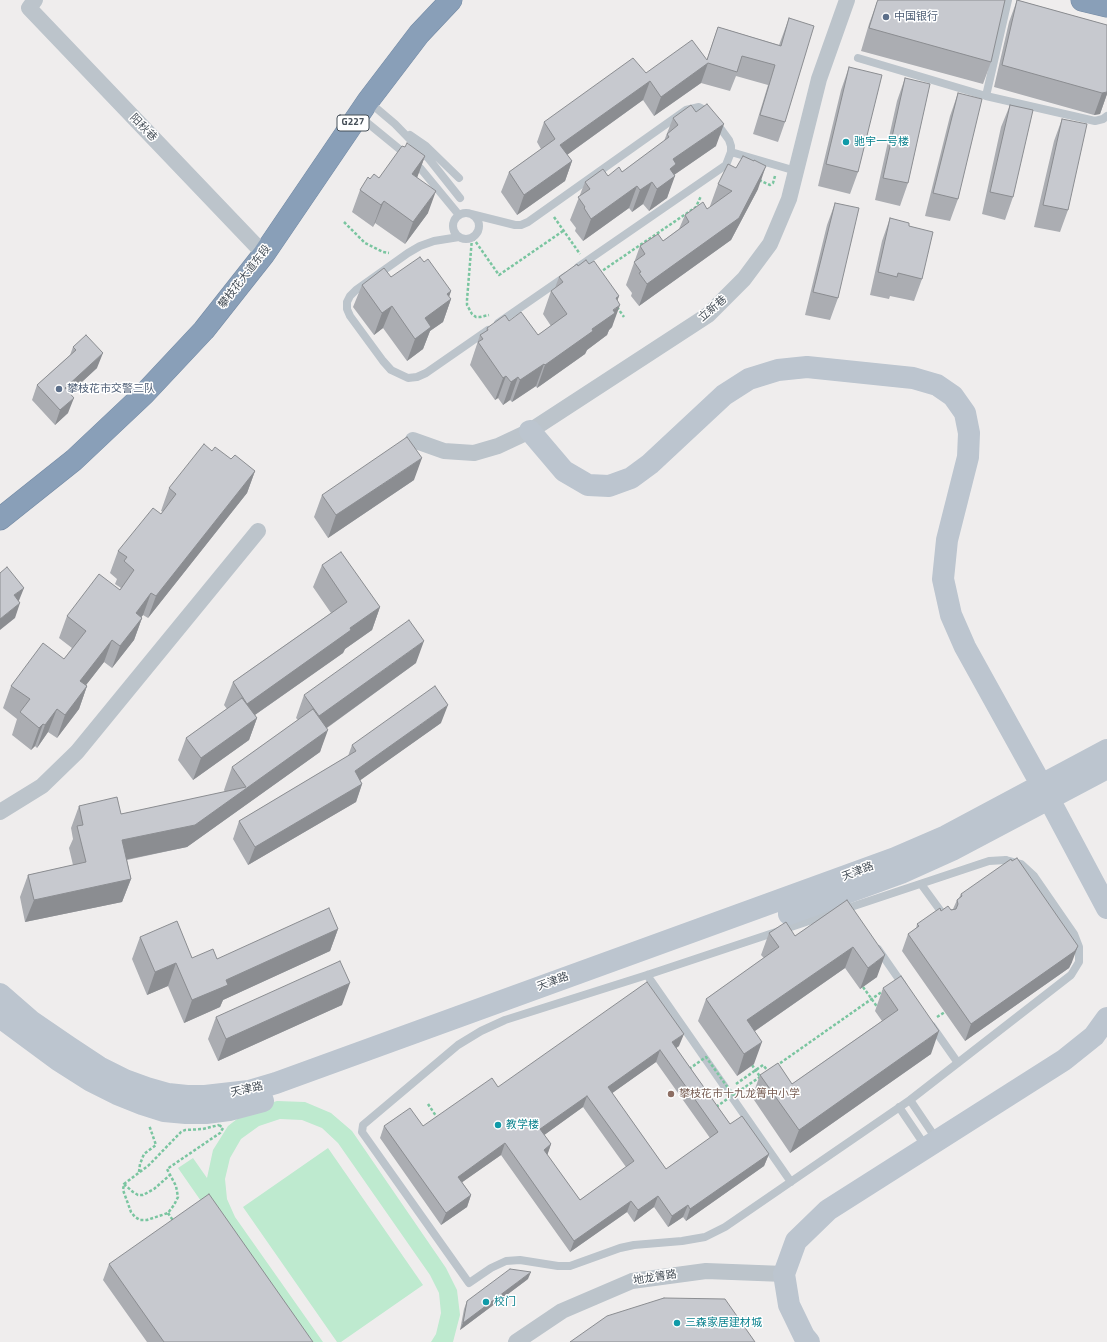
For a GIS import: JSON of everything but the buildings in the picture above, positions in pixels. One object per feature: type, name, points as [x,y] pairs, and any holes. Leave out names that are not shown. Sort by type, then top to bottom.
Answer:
[{"type":"highway","name":"攀枝花大道东段","points":[[0,502],[64,451],[134,385],[259,249],[352,99],[432,0]]},
{"type":"highway","name":"攀枝花大道东段","points":[[0,518],[74,460],[144,394],[204,330],[259,249],[363,108],[419,34],[451,0]]},
{"type":"highway","points":[[1082,0],[1107,6]]},
{"type":"main road","points":[[530,431],[564,471],[588,485],[610,486],[631,478],[650,464],[724,395],[749,379],[778,370],[808,367],[913,378],[937,385],[953,396],[965,413],[969,432],[968,457],[947,540],[943,579],[951,615],[965,647],[1046,793],[1107,908]]},
{"type":"main road","name":"天津路","points":[[0,994],[31,1021],[69,1047],[99,1067],[130,1082],[168,1094],[187,1096],[206,1096],[249,1091],[276,1083],[895,858],[1046,793],[1107,750]]},
{"type":"main road","points":[[0,1016],[58,1060],[91,1081],[117,1094],[164,1111],[206,1113],[229,1110],[281,1095],[847,893],[901,872],[952,850],[1046,793],[1107,768]]},
{"type":"main road","points":[[809,1342],[804,1336],[789,1305],[784,1274],[796,1241],[828,1210],[1064,1060],[1094,1036],[1107,1018]]},
{"type":"street","name":"阳秋巷","points":[[34,0],[29,8],[259,249]]},
{"type":"street","name":"立新巷","points":[[414,440],[444,451],[474,453],[498,446],[530,431],[708,315],[744,279],[770,244],[789,198],[819,79],[847,0]]},
{"type":"street","points":[[0,812],[42,786],[77,752],[258,531]]},
{"type":"street","name":"地龙箐路","points":[[516,1342],[562,1311],[632,1280],[706,1271],[784,1274]]},
{"type":"lane","points":[[986,96],[1008,0]]},
{"type":"lane","points":[[858,58],[986,96],[1095,121],[1104,120],[1107,116]]},
{"type":"lane","points":[[459,238],[453,226],[459,215],[471,214],[516,225],[521,225],[528,222],[686,110],[699,107],[710,114],[729,140],[731,146],[731,152],[726,165],[426,373],[417,377],[408,378],[391,370],[383,361],[350,316],[347,309],[347,302],[356,290],[420,246],[434,241],[472,238],[480,227],[477,219],[471,214]]},
{"type":"lane","points":[[363,108],[394,124],[426,146],[459,178]]},
{"type":"lane","points":[[363,108],[421,169],[459,215]]},
{"type":"lane","points":[[394,124],[429,159],[460,198]]},
{"type":"lane","points":[[731,152],[796,171]]},
{"type":"lane","points":[[1006,860],[1021,864],[1034,876],[1074,934],[1079,948],[1079,962],[1072,975],[910,1100],[725,1227],[705,1237],[620,1248],[570,1266],[558,1266],[520,1260],[506,1261],[491,1268],[468,1283],[362,1132],[363,1125],[458,1045],[481,1031],[505,1020],[851,911],[921,884],[989,862],[1006,860]]},
{"type":"lane","points":[[921,884],[947,921]]},
{"type":"lane","points":[[871,940],[908,992]]},
{"type":"lane","points":[[647,975],[791,1182]]},
{"type":"lane","points":[[926,1018],[958,1063]]},
{"type":"lane","points":[[910,1100],[932,1144]]},
{"type":"lane","points":[[899,1107],[932,1144]]},
{"type":"path","points":[[757,179],[770,185],[773,183],[778,166]]},
{"type":"path","points":[[595,276],[696,206],[713,174]]},
{"type":"path","points":[[344,222],[365,242],[383,252],[408,253]]},
{"type":"path","points":[[472,238],[499,275],[563,231]]},
{"type":"path","points":[[472,238],[467,300],[468,305],[472,314],[476,317],[480,318],[490,315]]},
{"type":"path","points":[[573,258],[579,253]]},
{"type":"path","points":[[863,987],[878,1008]]},
{"type":"path","points":[[730,1093],[760,1077],[889,987]]},
{"type":"path","points":[[935,1019],[945,1012]]},
{"type":"path","points":[[688,1069],[706,1057],[730,1093]]},
{"type":"path","points":[[752,1065],[764,1082]]},
{"type":"path","points":[[715,1108],[763,1065],[768,1071]]},
{"type":"path","points":[[428,1104],[441,1122]]},
{"type":"path","points":[[219,1125],[221,1126],[223,1131],[167,1169],[170,1175],[176,1186],[178,1197],[168,1213],[147,1220],[140,1220],[135,1217],[131,1212],[123,1190],[124,1184],[149,1164],[181,1132],[185,1130],[203,1129],[219,1125]]},
{"type":"path","points":[[124,1184],[138,1195],[143,1195],[154,1189],[170,1175]]},
{"type":"path","points":[[168,1213],[178,1227]]},
{"type":"green space","points":[[277,1101],[305,1102],[331,1113],[352,1131],[446,1268],[457,1290],[460,1315],[453,1342],[431,1342],[436,1334],[441,1313],[439,1293],[430,1275],[338,1143],[322,1128],[302,1120],[280,1119],[259,1126],[241,1139],[230,1158],[225,1179],[227,1199],[235,1217],[323,1342],[299,1342],[178,1168],[193,1158],[207,1178],[213,1150],[228,1126],[250,1109]]},
{"type":"green space","points":[[328,1148],[423,1285],[341,1342],[337,1342],[243,1207]]},
{"type":"place","name":"中国银行","points":[[886,17]]},
{"type":"place","name":"驰宇一号楼","points":[[846,142]]},
{"type":"place","name":"攀枝花市交警三队","points":[[59,389]]},
{"type":"place","name":"攀枝花市十九龙箐中小学","points":[[671,1094]]},
{"type":"place","name":"教学楼","points":[[498,1125]]},
{"type":"place","name":"校门","points":[[486,1302]]},
{"type":"place","name":"三森家居建材城","points":[[677,1323]]}]
